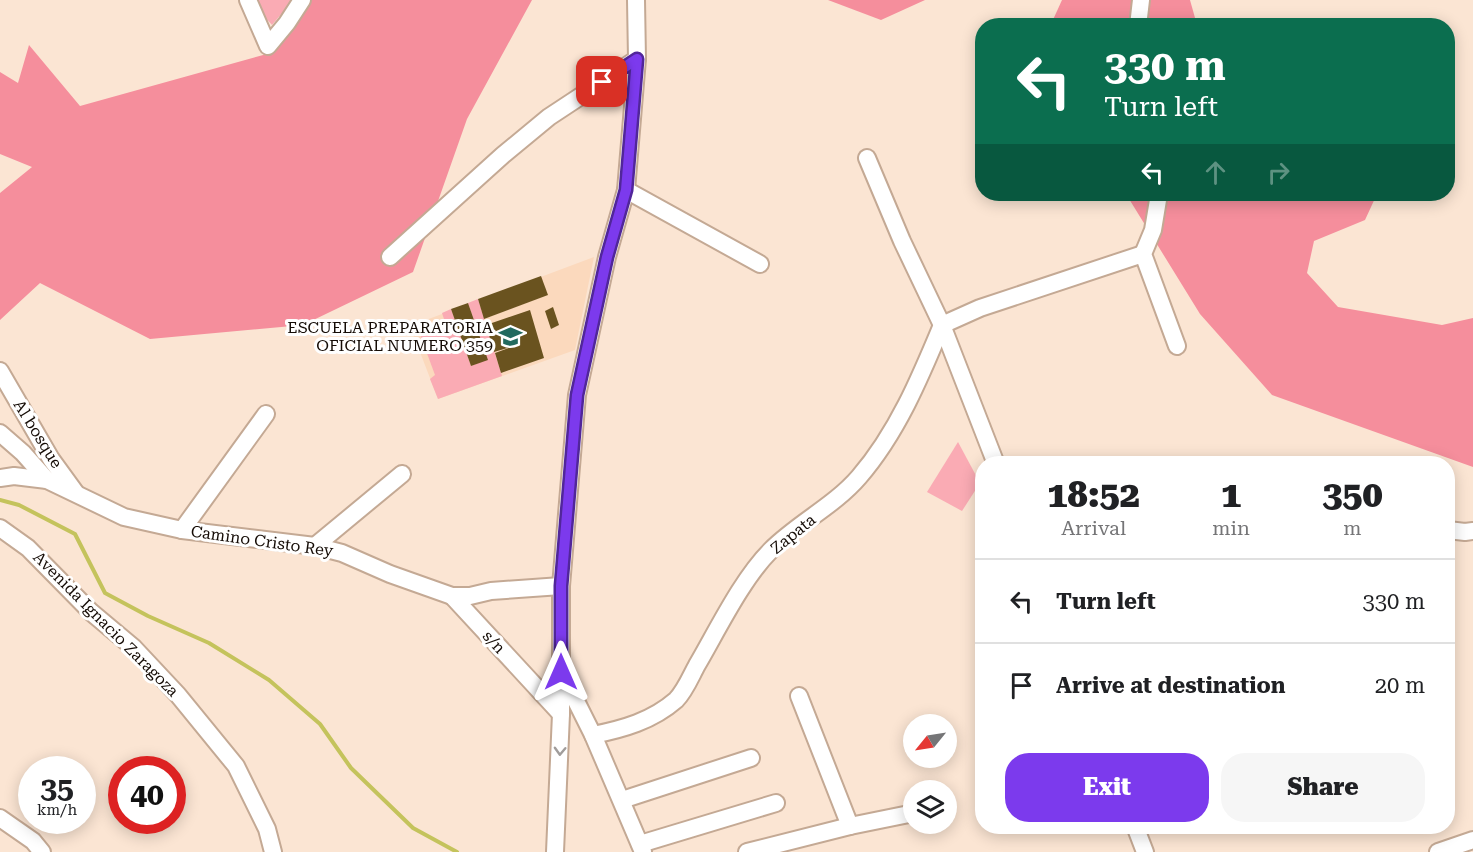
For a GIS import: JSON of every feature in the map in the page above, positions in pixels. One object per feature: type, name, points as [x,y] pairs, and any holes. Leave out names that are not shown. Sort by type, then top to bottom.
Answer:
[{"type":"street","points":[[248,0],[268,46],[302,0]]},
{"type":"street","points":[[555,852],[561,714],[561,586],[577,395],[607,257],[626,190],[637,62],[636,0]]},
{"type":"street","points":[[1139,18],[1141,0]]},
{"type":"street","points":[[390,257],[503,154],[549,117],[637,62]]},
{"type":"street","points":[[867,158],[902,241],[942,325],[993,456]]},
{"type":"street","points":[[626,190],[760,264]]},
{"type":"street","points":[[1158,201],[1153,230],[1143,254],[1177,346]]},
{"type":"street","points":[[942,325],[980,308],[1143,254]]},
{"type":"street","name":"Zapata","points":[[593,735],[644,721],[678,698],[747,581],[771,550],[859,477],[884,442],[913,393],[942,325]]},
{"type":"street","name":"Al bosque","points":[[0,371],[51,459],[78,495]]},
{"type":"street","points":[[182,530],[266,414]]},
{"type":"street","points":[[0,433],[23,453],[47,480]]},
{"type":"street","points":[[315,546],[402,474]]},
{"type":"street","name":"Camino Cristo Rey","points":[[0,478],[14,476],[47,480],[124,517],[182,530],[315,546],[342,553],[390,574],[452,596],[561,586]]},
{"type":"street","name":"Avenida Ignacio Zaragoza","points":[[0,528],[34,554],[91,612],[134,648],[178,695],[236,766],[267,829],[273,852]]},
{"type":"street","points":[[1455,531],[1473,531]]},
{"type":"street","name":"s/n","points":[[452,596],[561,714]]},
{"type":"street","points":[[561,672],[593,735],[642,848],[776,803]]},
{"type":"street","points":[[799,696],[850,826]]},
{"type":"street","points":[[622,801],[752,758]]},
{"type":"street","points":[[747,852],[903,815]]},
{"type":"street","points":[[0,818],[33,841],[42,852]]},
{"type":"street","points":[[1139,834],[1145,852]]},
{"type":"street","points":[[1438,852],[1473,840]]},
{"type":"shaded area","points":[[255,0],[293,0],[272,25],[262,14]]},
{"type":"shaded area","points":[[308,0],[532,0],[467,119],[413,272],[303,325],[150,339],[40,283],[0,320],[0,193],[32,167],[0,154],[0,72],[18,83],[29,45],[80,106],[274,52]]},
{"type":"shaded area","points":[[828,0],[925,0],[881,20]]},
{"type":"shaded area","points":[[1062,0],[1190,0],[1195,18],[1054,18]]},
{"type":"shaded area","points":[[1130,201],[1374,201],[1365,220],[1314,241],[1307,273],[1338,307],[1442,325],[1473,318],[1473,467],[1455,461],[1455,456],[1442,456],[1272,395],[1200,314]]},
{"type":"shaded area","name":"ESCUELA PREPARATORIA OFICIAL NUMERO 359","points":[[594,257],[575,350],[438,399],[410,326]]},
{"type":"shaded area","points":[[478,299],[502,376],[438,399],[430,379],[435,375],[418,329],[444,319],[442,313],[451,309],[471,366],[487,359],[468,303]]},
{"type":"shaded area","points":[[958,442],[975,474],[975,491],[962,511],[927,492]]},
{"type":"building","points":[[541,276],[548,295],[484,319],[478,299]]},
{"type":"building","points":[[468,303],[488,360],[471,366],[451,309]]},
{"type":"building","points":[[553,307],[559,325],[551,329],[545,311]]},
{"type":"building","points":[[530,310],[544,358],[501,373],[495,353],[511,347],[494,352],[486,325]]},
{"type":"waterway","points":[[0,500],[19,505],[75,534],[105,593],[148,616],[209,643],[269,680],[320,724],[351,768],[413,828],[457,852]]},
{"type":"place","name":"ESCUELA PREPARATORIA OFICIAL NUMERO 359","points":[[511,336]]},
{"type":"route","points":[[561,672],[561,586],[577,395],[607,257],[626,190],[637,59],[602,82]]}]
